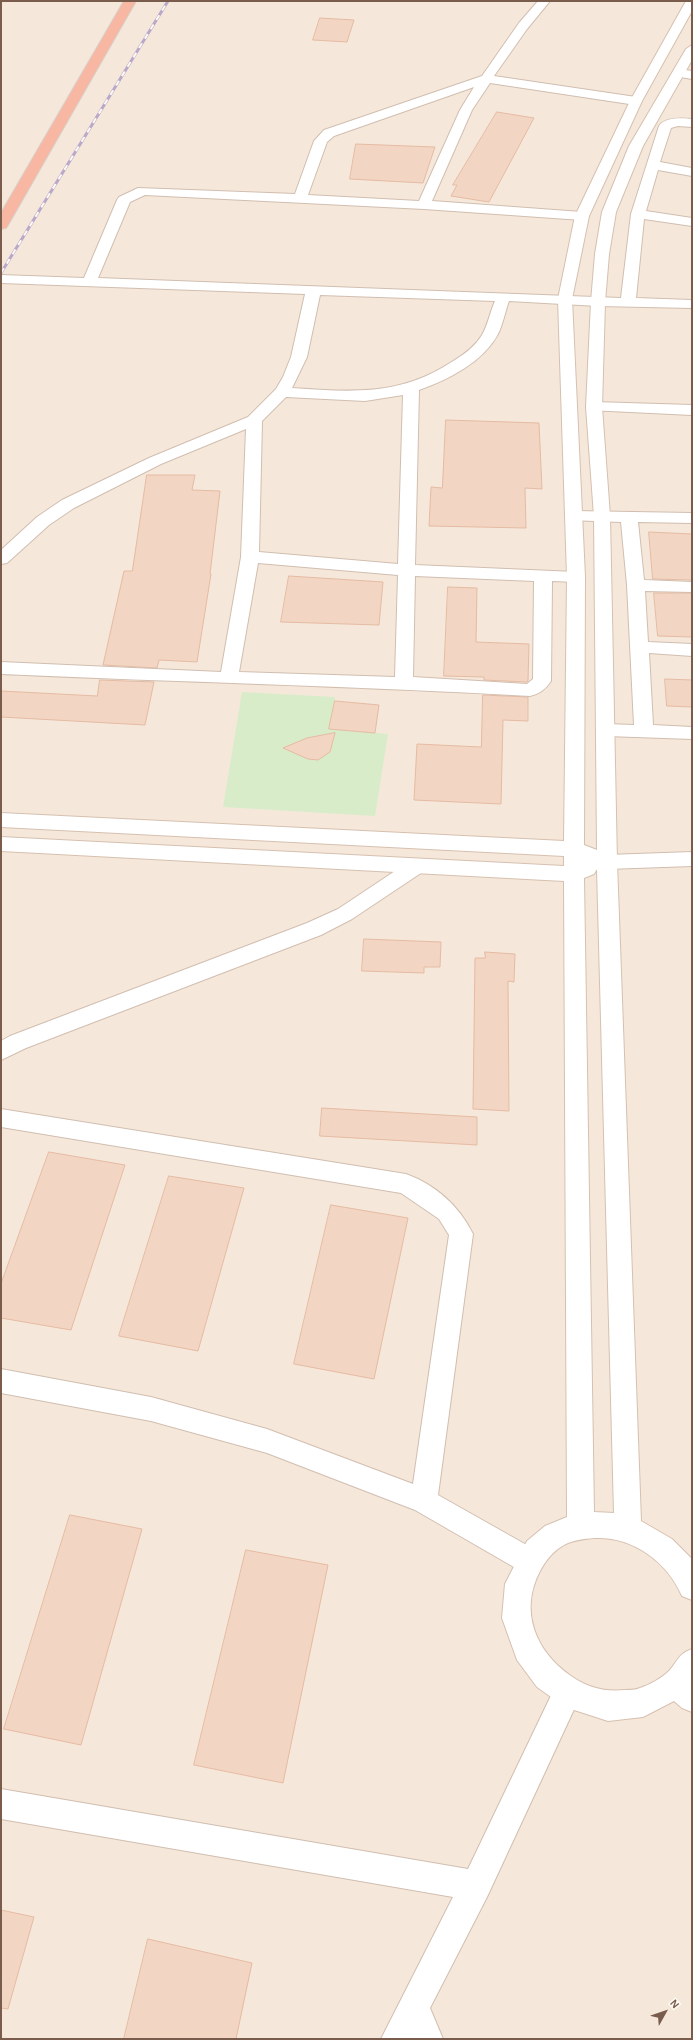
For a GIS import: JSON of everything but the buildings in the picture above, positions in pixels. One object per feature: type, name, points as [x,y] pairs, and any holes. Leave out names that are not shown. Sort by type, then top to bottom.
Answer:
[{"type":"highway","points":[[1,225],[130,1]]},
{"type":"street","points":[[424,206],[466,110],[523,26],[544,1]]},
{"type":"street","points":[[580,1526],[574,874],[576,577],[565,300],[582,216],[636,101],[692,2]]},
{"type":"street","points":[[628,1529],[607,862],[602,516],[594,407],[598,302],[602,254],[609,212],[636,146],[685,74],[692,49]]},
{"type":"street","points":[[300,199],[321,141],[328,133],[486,79],[636,101]]},
{"type":"street","points":[[628,302],[638,214],[665,126],[680,121],[692,123]]},
{"type":"street","points":[[652,165],[692,172]]},
{"type":"street","points":[[89,282],[124,200],[142,191],[582,216]]},
{"type":"street","points":[[638,214],[692,222]]},
{"type":"street","points":[[1,279],[312,292],[692,304]]},
{"type":"street","points":[[1,559],[43,521],[68,504],[155,462],[254,420],[282,392],[299,357],[312,292]]},
{"type":"street","points":[[282,392],[364,397],[391,394],[411,389],[460,364],[476,352],[489,337],[503,298]]},
{"type":"street","points":[[404,682],[411,389]]},
{"type":"street","points":[[594,407],[692,410]]},
{"type":"street","points":[[229,678],[250,557],[254,420]]},
{"type":"street","points":[[574,516],[692,518]]},
{"type":"street","points":[[629,517],[636,585],[644,730]]},
{"type":"street","points":[[250,557],[406,570],[576,577]]},
{"type":"street","points":[[1,668],[229,678],[404,682],[530,690],[542,681],[542,575]]},
{"type":"street","points":[[636,585],[692,587]]},
{"type":"street","points":[[640,647],[692,650]]},
{"type":"street","points":[[606,730],[644,730],[692,733]]},
{"type":"street","points":[[1,820],[574,849],[607,862]]},
{"type":"street","points":[[1,844],[574,874],[607,862],[692,859]]},
{"type":"street","points":[[1,1051],[18,1042],[314,929],[345,914],[417,866]]},
{"type":"street","points":[[1,1118],[406,1184],[429,1198],[447,1212],[461,1234],[424,1501]]},
{"type":"street","points":[[1,1381],[151,1410],[267,1441],[424,1501],[529,1560]]},
{"type":"street","points":[[687,1682],[654,1700],[626,1707],[595,1705],[567,1693],[541,1673],[524,1646],[516,1617],[516,1602],[517,1586],[529,1560],[542,1544],[560,1533],[580,1526],[604,1524],[628,1529],[653,1540],[674,1559],[692,1584]]},
{"type":"street","points":[[397,2039],[476,1886],[567,1693]]},
{"type":"street","points":[[1,1804],[476,1886]]},
{"type":"street","points":[[413,2007],[427,2039]]},
{"type":"shaded area","points":[[1,1],[692,1],[692,2039],[1,2039]]},
{"type":"green space","points":[[242,692],[335,697],[330,729],[388,734],[375,816],[223,807]]},
{"type":"railway","points":[[1,273],[168,1]]}]
